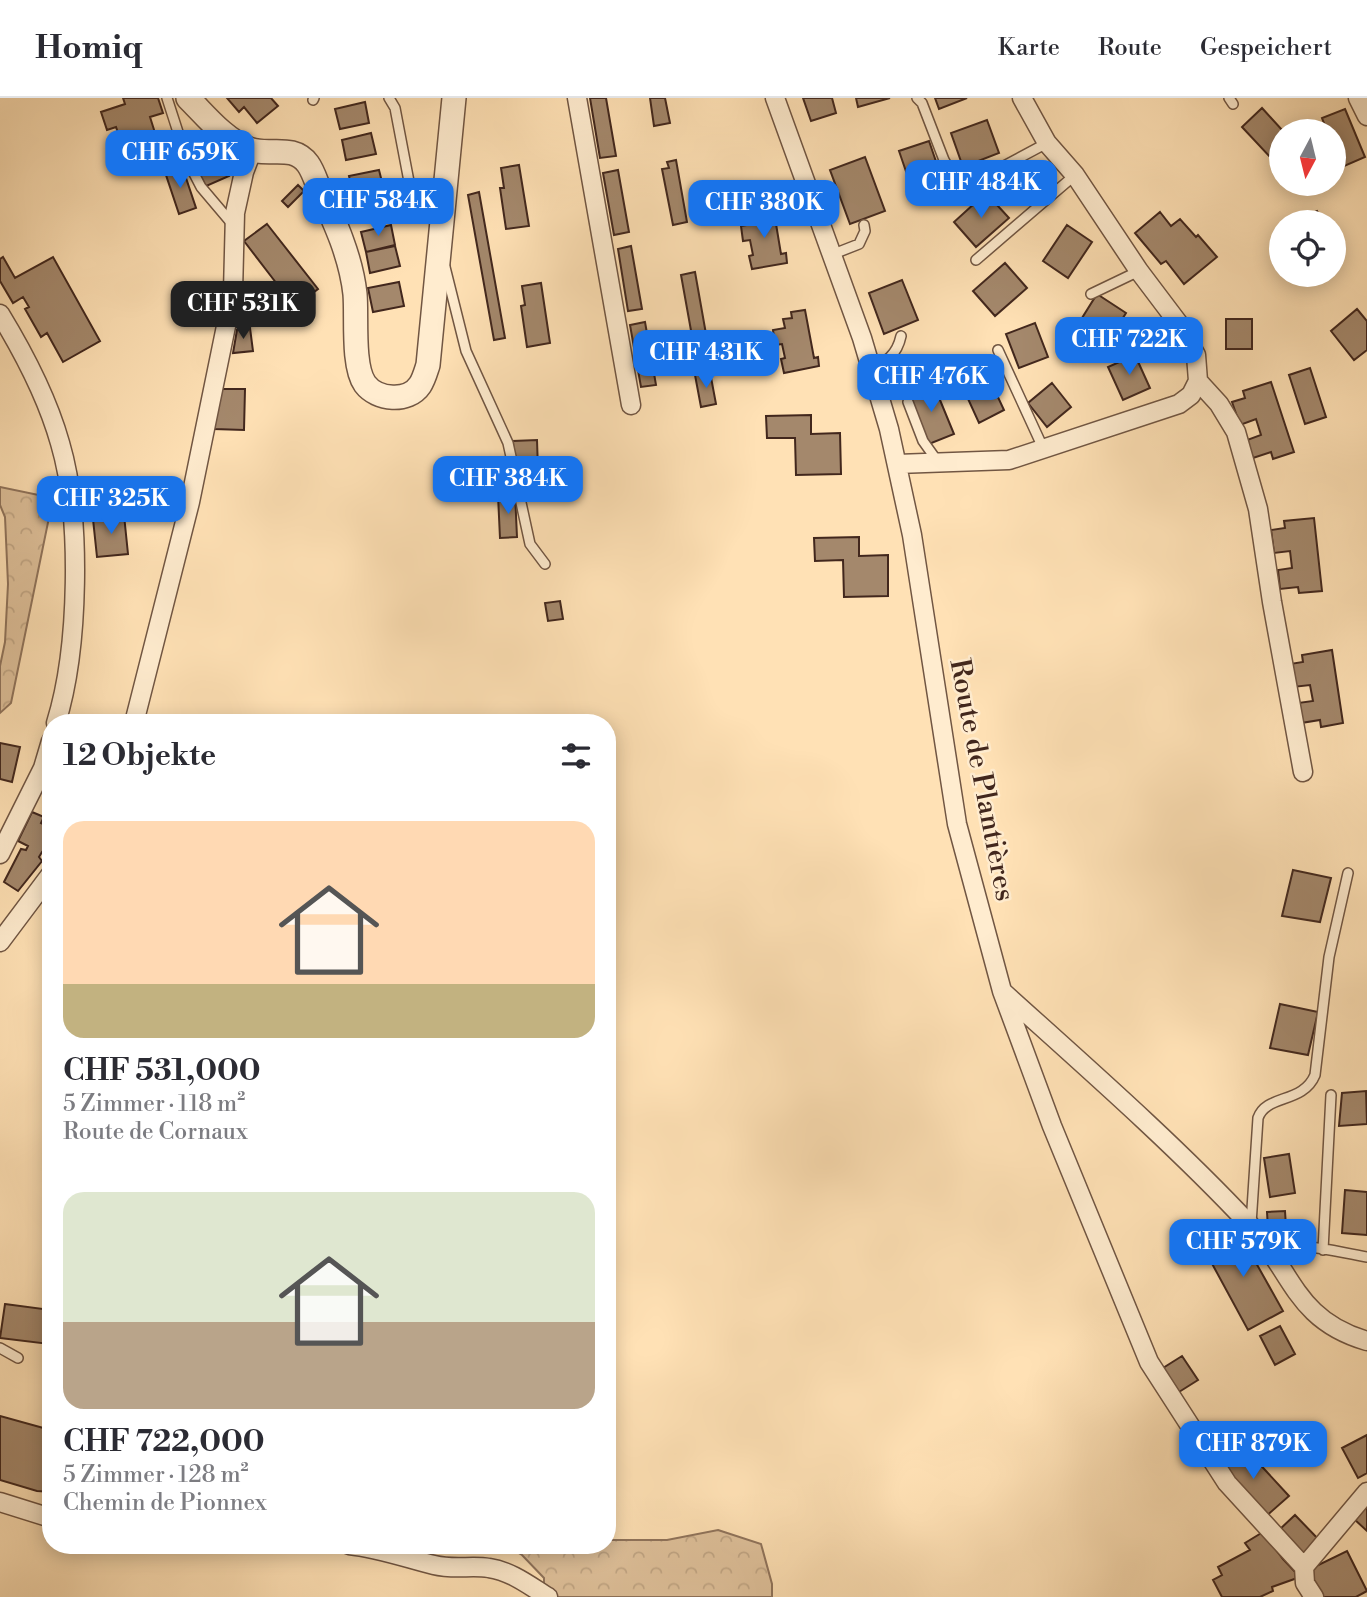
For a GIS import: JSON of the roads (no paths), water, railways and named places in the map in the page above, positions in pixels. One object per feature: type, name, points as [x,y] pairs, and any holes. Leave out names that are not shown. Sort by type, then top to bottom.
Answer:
[{"type":"street","points":[[188,98],[218,128],[245,147],[296,153],[307,163],[341,237],[355,293],[357,354],[363,383],[378,395],[393,398],[406,395],[420,386],[428,365],[454,98]]},
{"type":"street","points":[[577,98],[631,405]]},
{"type":"street","name":"Route de Plantières","points":[[775,98],[862,338],[889,429],[912,535],[957,824],[1002,991],[1052,1126],[1149,1362],[1227,1483],[1304,1567]]},
{"type":"street","points":[[897,464],[1009,460],[1179,404],[1191,395],[1198,381],[1196,355],[1179,324],[1139,271],[1075,175],[1047,144],[1022,98]]},
{"type":"street","points":[[1358,98],[1367,116]]},
{"type":"street","points":[[136,714],[190,502],[233,292],[235,213],[244,172],[245,147]]},
{"type":"street","points":[[0,314],[45,396],[61,446],[69,493],[76,555],[71,629],[59,714]]},
{"type":"street","points":[[1198,381],[1219,404],[1236,432],[1258,509],[1303,772]]},
{"type":"street","points":[[0,854],[42,770]]},
{"type":"street","points":[[0,942],[42,886]]},
{"type":"street","points":[[1002,991],[1083,1064],[1251,1226],[1308,1308],[1328,1325],[1348,1336],[1367,1341]]},
{"type":"street","points":[[1314,1597],[1305,1583],[1304,1567],[1367,1492]]},
{"type":"street","points":[[0,1502],[42,1515]]},
{"type":"street","points":[[394,1554],[437,1566],[460,1569],[489,1568],[512,1575],[548,1597]]},
{"type":"lane","points":[[167,98],[187,160],[201,187],[235,228]]},
{"type":"lane","points":[[389,98],[395,108],[415,213],[423,218],[444,218]]},
{"type":"lane","points":[[918,98],[954,178],[974,181],[1047,144]]},
{"type":"lane","points":[[187,160],[245,147]]},
{"type":"lane","points":[[976,260],[1075,175]]},
{"type":"lane","points":[[831,255],[859,244],[864,225]]},
{"type":"lane","points":[[441,250],[466,351],[508,443],[530,544],[545,564]]},
{"type":"lane","points":[[1091,294],[1139,271]]},
{"type":"lane","points":[[1117,352],[1179,324]]},
{"type":"lane","points":[[870,370],[890,359],[900,344],[901,336]]},
{"type":"lane","points":[[998,350],[1044,450]]},
{"type":"lane","points":[[908,402],[923,441],[938,462]]},
{"type":"lane","points":[[1251,1226],[1258,1118],[1260,1111],[1269,1104],[1296,1096],[1305,1090],[1315,1074],[1329,957],[1348,873]]},
{"type":"lane","points":[[1323,1250],[1331,1095]]},
{"type":"lane","points":[[1268,1251],[1298,1245],[1367,1257]]},
{"type":"lane","points":[[0,1348],[18,1358]]}]
